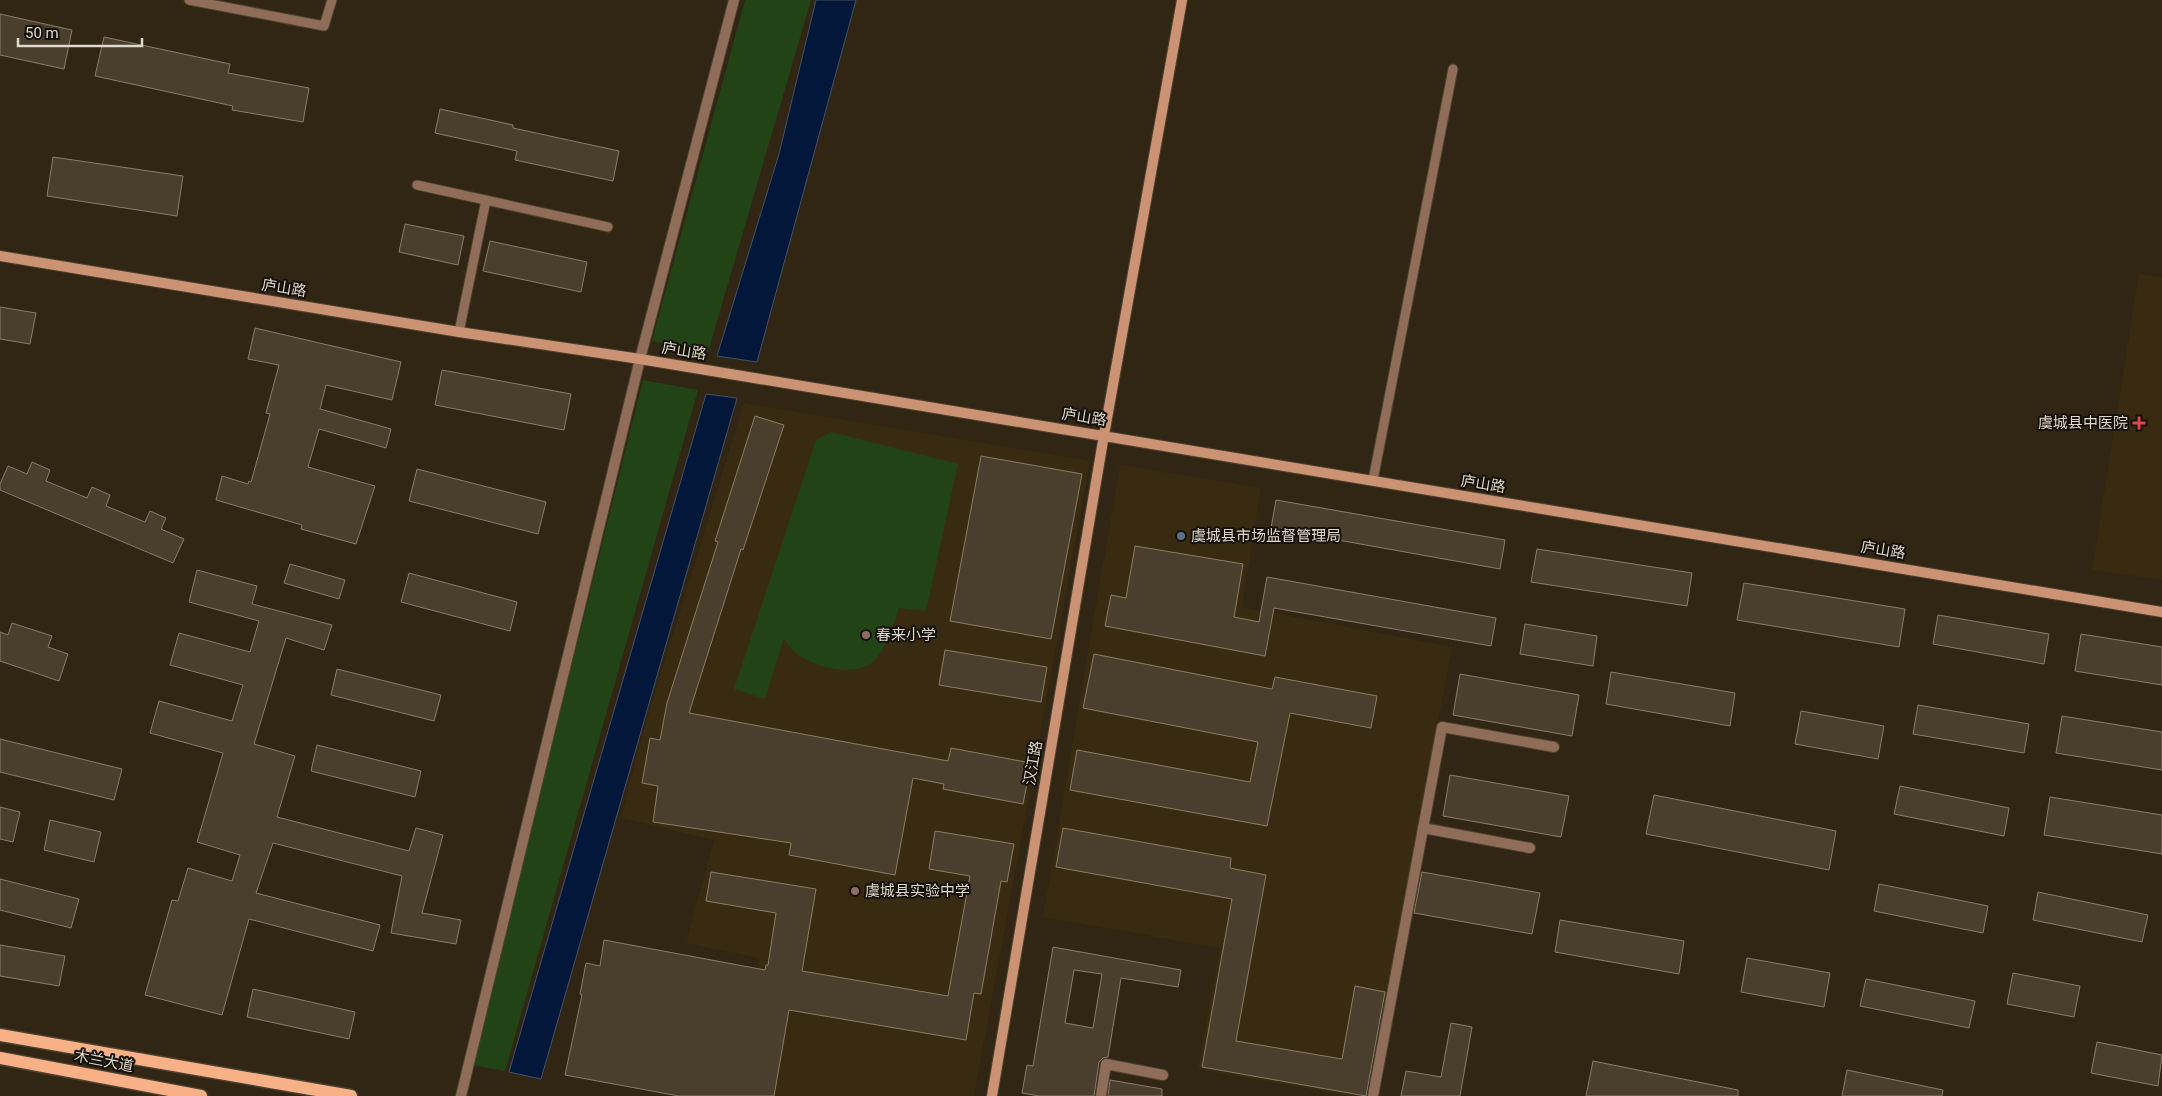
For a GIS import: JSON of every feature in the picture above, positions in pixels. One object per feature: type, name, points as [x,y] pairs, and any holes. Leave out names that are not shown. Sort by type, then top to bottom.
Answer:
[{"type":"main road","points":[[0,1034],[350,1096]]},
{"type":"main road","name":"木兰大道","points":[[0,1058],[201,1096]]},
{"type":"street","points":[[461,1096],[640,359],[734,0]]},
{"type":"street","name":"汉江路","points":[[992,1096],[1104,435],[1182,0]]},
{"type":"street","name":"庐山路","points":[[0,256],[459,332],[640,359],[1104,435],[2162,612]]},
{"type":"street","points":[[1373,1096],[1442,727],[1554,747]]},
{"type":"street","points":[[1423,828],[1530,848]]},
{"type":"street","points":[[1101,1096],[1106,1064],[1163,1075]]},
{"type":"lane","points":[[189,0],[324,26],[332,0]]},
{"type":"lane","points":[[1374,480],[1453,68]]},
{"type":"lane","points":[[417,185],[608,227]]},
{"type":"lane","points":[[459,332],[486,200]]},
{"type":"shaded area","name":"虞城县中医院","points":[[2139,274],[2162,277],[2162,580],[2092,570]]},
{"type":"shaded area","points":[[744,403],[1090,461],[974,1096],[739,1096],[759,958],[686,943],[714,840],[621,818],[644,729]]},
{"type":"shaded area","points":[[1120,465],[1261,488],[1242,607],[1452,647],[1405,897],[1371,1096],[1350,1096],[1198,1069],[1220,948],[1043,917]]},
{"type":"green space","points":[[745,0],[811,0],[708,352],[652,341]]},
{"type":"green space","points":[[643,380],[698,390],[505,1071],[472,1065]]},
{"type":"green space","points":[[831,432],[958,464],[926,611],[899,608],[890,635],[880,654],[875,660],[865,666],[853,670],[825,667],[799,656],[784,638],[765,699],[734,689],[816,440]]},
{"type":"water","points":[[816,0],[856,0],[757,362],[717,356],[779,154]]},
{"type":"water","points":[[706,394],[737,398],[541,1079],[509,1072]]},
{"type":"building","points":[[0,14],[72,30],[64,69],[0,55]]},
{"type":"building","points":[[104,37],[230,64],[228,73],[309,88],[303,122],[232,110],[233,106],[95,76]]},
{"type":"building","points":[[440,109],[513,125],[513,128],[619,151],[613,181],[515,160],[517,151],[435,133]]},
{"type":"building","points":[[53,157],[183,176],[177,216],[47,196]]},
{"type":"building","points":[[405,224],[464,236],[458,265],[399,252]]},
{"type":"building","points":[[490,241],[587,262],[581,292],[483,271]]},
{"type":"building","points":[[0,307],[36,313],[30,344],[0,339]]},
{"type":"building","points":[[255,328],[401,362],[392,400],[326,385],[320,409],[391,429],[386,448],[319,429],[308,467],[375,486],[356,544],[301,529],[302,525],[216,500],[222,476],[248,484],[249,481],[251,482],[270,414],[266,413],[279,365],[248,359]]},
{"type":"building","points":[[442,370],[571,394],[564,430],[435,405]]},
{"type":"building","points":[[755,416],[784,425],[743,550],[741,549],[689,713],[948,761],[951,748],[1031,763],[1023,804],[943,789],[944,784],[913,778],[895,875],[789,855],[791,843],[653,822],[658,786],[642,783],[650,738],[660,740],[667,703],[718,542],[715,541]]},
{"type":"building","points":[[981,456],[1082,474],[1051,639],[950,621]]},
{"type":"building","points":[[32,462],[50,470],[46,481],[87,498],[92,487],[110,495],[106,506],[145,522],[150,511],[166,518],[161,529],[184,539],[173,563],[0,490],[0,484],[8,466],[27,474]]},
{"type":"building","points":[[417,469],[546,502],[538,534],[409,501]]},
{"type":"building","points":[[1276,500],[1505,540],[1500,569],[1271,528]]},
{"type":"building","points":[[1135,546],[1243,564],[1234,617],[1259,622],[1267,577],[1496,618],[1491,646],[1274,608],[1265,656],[1105,626],[1111,595],[1126,598]]},
{"type":"building","points":[[1537,549],[1692,573],[1687,606],[1531,582]]},
{"type":"building","points":[[290,564],[345,580],[339,599],[284,583]]},
{"type":"building","points":[[197,570],[257,586],[252,604],[332,625],[324,650],[286,638],[254,744],[295,756],[277,817],[409,851],[416,828],[443,835],[422,913],[461,920],[456,944],[391,933],[402,876],[273,843],[256,893],[380,925],[373,951],[249,919],[222,1015],[145,995],[172,900],[178,901],[188,868],[232,881],[240,855],[197,842],[223,753],[150,733],[159,701],[232,721],[243,685],[170,665],[179,633],[250,652],[259,621],[189,602]]},
{"type":"building","points":[[409,573],[517,602],[510,631],[401,602]]},
{"type":"building","points":[[1744,583],[1905,609],[1899,647],[1737,620]]},
{"type":"building","points":[[1938,615],[2049,634],[2044,664],[1933,644]]},
{"type":"building","points":[[12,623],[52,636],[48,647],[68,654],[59,681],[0,661],[0,632],[8,635]]},
{"type":"building","points":[[1525,624],[1597,636],[1593,666],[1520,654]]},
{"type":"building","points":[[2081,634],[2162,647],[2162,685],[2075,671]]},
{"type":"building","points":[[945,650],[1047,667],[1041,702],[939,685]]},
{"type":"building","points":[[1094,654],[1272,689],[1275,677],[1377,696],[1371,728],[1290,713],[1267,826],[1070,790],[1077,750],[1250,782],[1258,742],[1083,708]]},
{"type":"building","points":[[337,669],[441,695],[434,721],[331,695]]},
{"type":"building","points":[[1611,672],[1735,693],[1730,726],[1606,704]]},
{"type":"building","points":[[1460,674],[1579,695],[1572,736],[1453,715]]},
{"type":"building","points":[[1918,705],[2029,724],[2024,753],[1913,734]]},
{"type":"building","points":[[1801,711],[1884,726],[1878,759],[1795,744]]},
{"type":"building","points":[[2062,716],[2162,732],[2162,770],[2056,753]]},
{"type":"building","points":[[0,739],[122,769],[114,800],[0,772]]},
{"type":"building","points":[[317,745],[421,771],[415,797],[311,771]]},
{"type":"building","points":[[1450,775],[1569,796],[1561,837],[1443,816]]},
{"type":"building","points":[[1900,786],[2009,808],[2004,836],[1894,814]]},
{"type":"building","points":[[1654,795],[1836,831],[1829,870],[1646,834]]},
{"type":"building","points":[[2050,797],[2162,815],[2162,854],[2044,835]]},
{"type":"building","points":[[0,807],[20,812],[13,842],[0,839]]},
{"type":"building","points":[[50,820],[101,832],[94,862],[44,850]]},
{"type":"building","points":[[1063,828],[1231,858],[1230,868],[1266,875],[1236,1041],[1342,1059],[1355,986],[1385,992],[1366,1096],[1202,1067],[1232,899],[1056,867]]},
{"type":"building","points":[[935,831],[1014,844],[1007,882],[1001,881],[981,994],[974,993],[966,1040],[789,1010],[774,1096],[679,1096],[565,1075],[582,995],[580,994],[586,963],[600,966],[604,940],[765,970],[766,965],[768,965],[776,913],[706,901],[711,872],[816,889],[802,971],[948,996],[970,876],[929,869]]},
{"type":"building","points":[[1422,872],[1540,893],[1532,934],[1414,913]]},
{"type":"building","points":[[0,879],[79,899],[71,928],[0,910]]},
{"type":"building","points":[[1879,884],[1988,906],[1983,933],[1874,911]]},
{"type":"building","points":[[2038,892],[2148,915],[2142,942],[2033,920]]},
{"type":"building","points":[[1560,920],[1684,941],[1679,974],[1555,952]]},
{"type":"building","points":[[0,945],[65,956],[59,986],[0,976]]},
{"type":"building","points":[[1053,947],[1181,970],[1178,987],[1121,978],[1108,1057],[1103,1058],[1099,1062],[1094,1096],[1039,1096],[1022,1093],[1027,1065],[1033,1066]],"holes":[[[1074,970],[1102,974],[1093,1028],[1065,1023]]]},
{"type":"building","points":[[1747,958],[1830,973],[1824,1007],[1741,992]]},
{"type":"building","points":[[2013,973],[2080,986],[2074,1017],[2007,1004]]},
{"type":"building","points":[[1866,979],[1975,1001],[1969,1028],[1860,1006]]},
{"type":"building","points":[[253,989],[355,1012],[349,1039],[247,1017]]},
{"type":"building","points":[[1451,1023],[1472,1027],[1460,1096],[1401,1096],[1406,1071],[1441,1077]]},
{"type":"building","points":[[2097,1042],[2162,1055],[2158,1086],[2091,1073]]},
{"type":"building","points":[[1593,1061],[1738,1090],[1738,1096],[1586,1096]]},
{"type":"building","points":[[1847,1070],[1943,1090],[1942,1096],[1842,1096]]},
{"type":"building","points":[[1110,1080],[1162,1089],[1162,1096],[1108,1096]]},
{"type":"place","name":"虞城县中医院","points":[[2139,423]]},
{"type":"place","name":"虞城县市场监督管理局","points":[[1181,536]]},
{"type":"place","name":"春来小学","points":[[866,635]]},
{"type":"place","name":"虞城县实验中学","points":[[855,891]]}]
